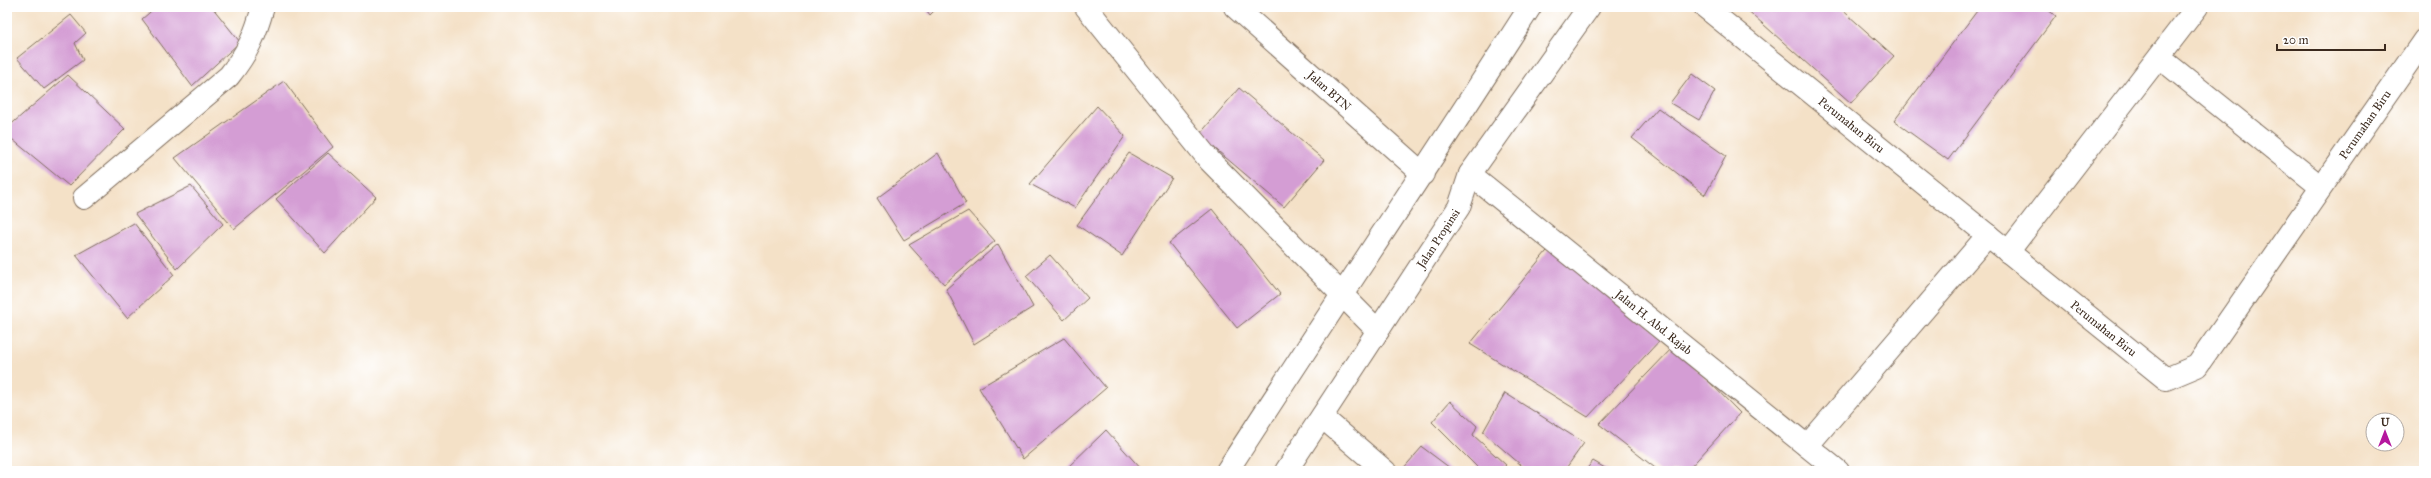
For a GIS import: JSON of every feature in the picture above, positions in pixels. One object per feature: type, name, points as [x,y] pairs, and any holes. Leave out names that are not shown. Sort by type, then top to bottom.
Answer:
[{"type":"main road","points":[[84,198],[229,76],[246,55],[254,38],[263,7]]},
{"type":"main road","points":[[1086,7],[1210,161],[1378,331]]},
{"type":"main road","name":"Jalan BTN","points":[[1235,7],[1423,174]]},
{"type":"main road","points":[[1227,471],[1340,294],[1423,174],[1530,7]]},
{"type":"main road","name":"Jalan Propinsi","points":[[1286,471],[1459,207],[1470,174],[1590,7]]},
{"type":"main road","name":"Perumahan Biru","points":[[1705,7],[2166,379],[2197,366],[2424,40]]},
{"type":"main road","points":[[2008,252],[2198,7]]},
{"type":"main road","points":[[2159,57],[2321,187]]},
{"type":"main road","name":"Jalan H. Abd. Rajab","points":[[1470,174],[1838,471]]},
{"type":"main road","points":[[1807,446],[1988,235]]},
{"type":"main road","points":[[1322,417],[1385,471]]},
{"type":"building","points":[[156,7],[212,7],[240,42],[192,86],[142,19]]},
{"type":"building","points":[[924,7],[938,7],[930,15]]},
{"type":"building","points":[[1744,7],[1839,7],[1894,56],[1851,103]]},
{"type":"building","points":[[1980,7],[2044,7],[2056,16],[1948,160],[1894,121]]},
{"type":"building","points":[[71,15],[86,33],[75,43],[83,60],[44,89],[17,58]]},
{"type":"building","points":[[1692,74],[1715,91],[1699,120],[1670,103]]},
{"type":"building","points":[[68,75],[125,129],[69,186],[7,135],[7,128]]},
{"type":"building","points":[[284,81],[333,147],[234,229],[175,158]]},
{"type":"building","points":[[1239,88],[1324,160],[1284,207],[1199,135]]},
{"type":"building","points":[[1097,106],[1125,136],[1075,208],[1030,184]]},
{"type":"building","points":[[1658,108],[1726,156],[1705,195],[1632,138]]},
{"type":"building","points":[[328,153],[376,197],[325,253],[276,199]]},
{"type":"building","points":[[938,153],[966,203],[904,240],[877,198]]},
{"type":"building","points":[[1129,153],[1172,178],[1122,256],[1077,225]]},
{"type":"building","points":[[191,186],[223,224],[177,269],[135,214]]},
{"type":"building","points":[[1212,209],[1280,294],[1237,328],[1169,243]]},
{"type":"building","points":[[968,211],[995,241],[944,284],[909,245]]},
{"type":"building","points":[[134,223],[174,275],[127,318],[76,255]]},
{"type":"building","points":[[998,244],[1033,307],[974,344],[946,289]]},
{"type":"building","points":[[1551,246],[1662,338],[1588,417],[1470,344]]},
{"type":"building","points":[[1050,255],[1088,298],[1064,320],[1026,276]]},
{"type":"building","points":[[1064,338],[1106,388],[1023,459],[979,388]]},
{"type":"building","points":[[1674,346],[1740,413],[1687,471],[1659,471],[1599,424]]},
{"type":"building","points":[[1505,393],[1584,443],[1564,471],[1528,471],[1483,432]]},
{"type":"building","points":[[1450,401],[1477,426],[1473,435],[1506,465],[1500,471],[1481,471],[1432,422]]},
{"type":"building","points":[[1106,430],[1143,471],[1064,471]]},
{"type":"building","points":[[1422,447],[1454,471],[1401,471]]},
{"type":"building","points":[[1593,461],[1610,471],[1585,471]]}]
